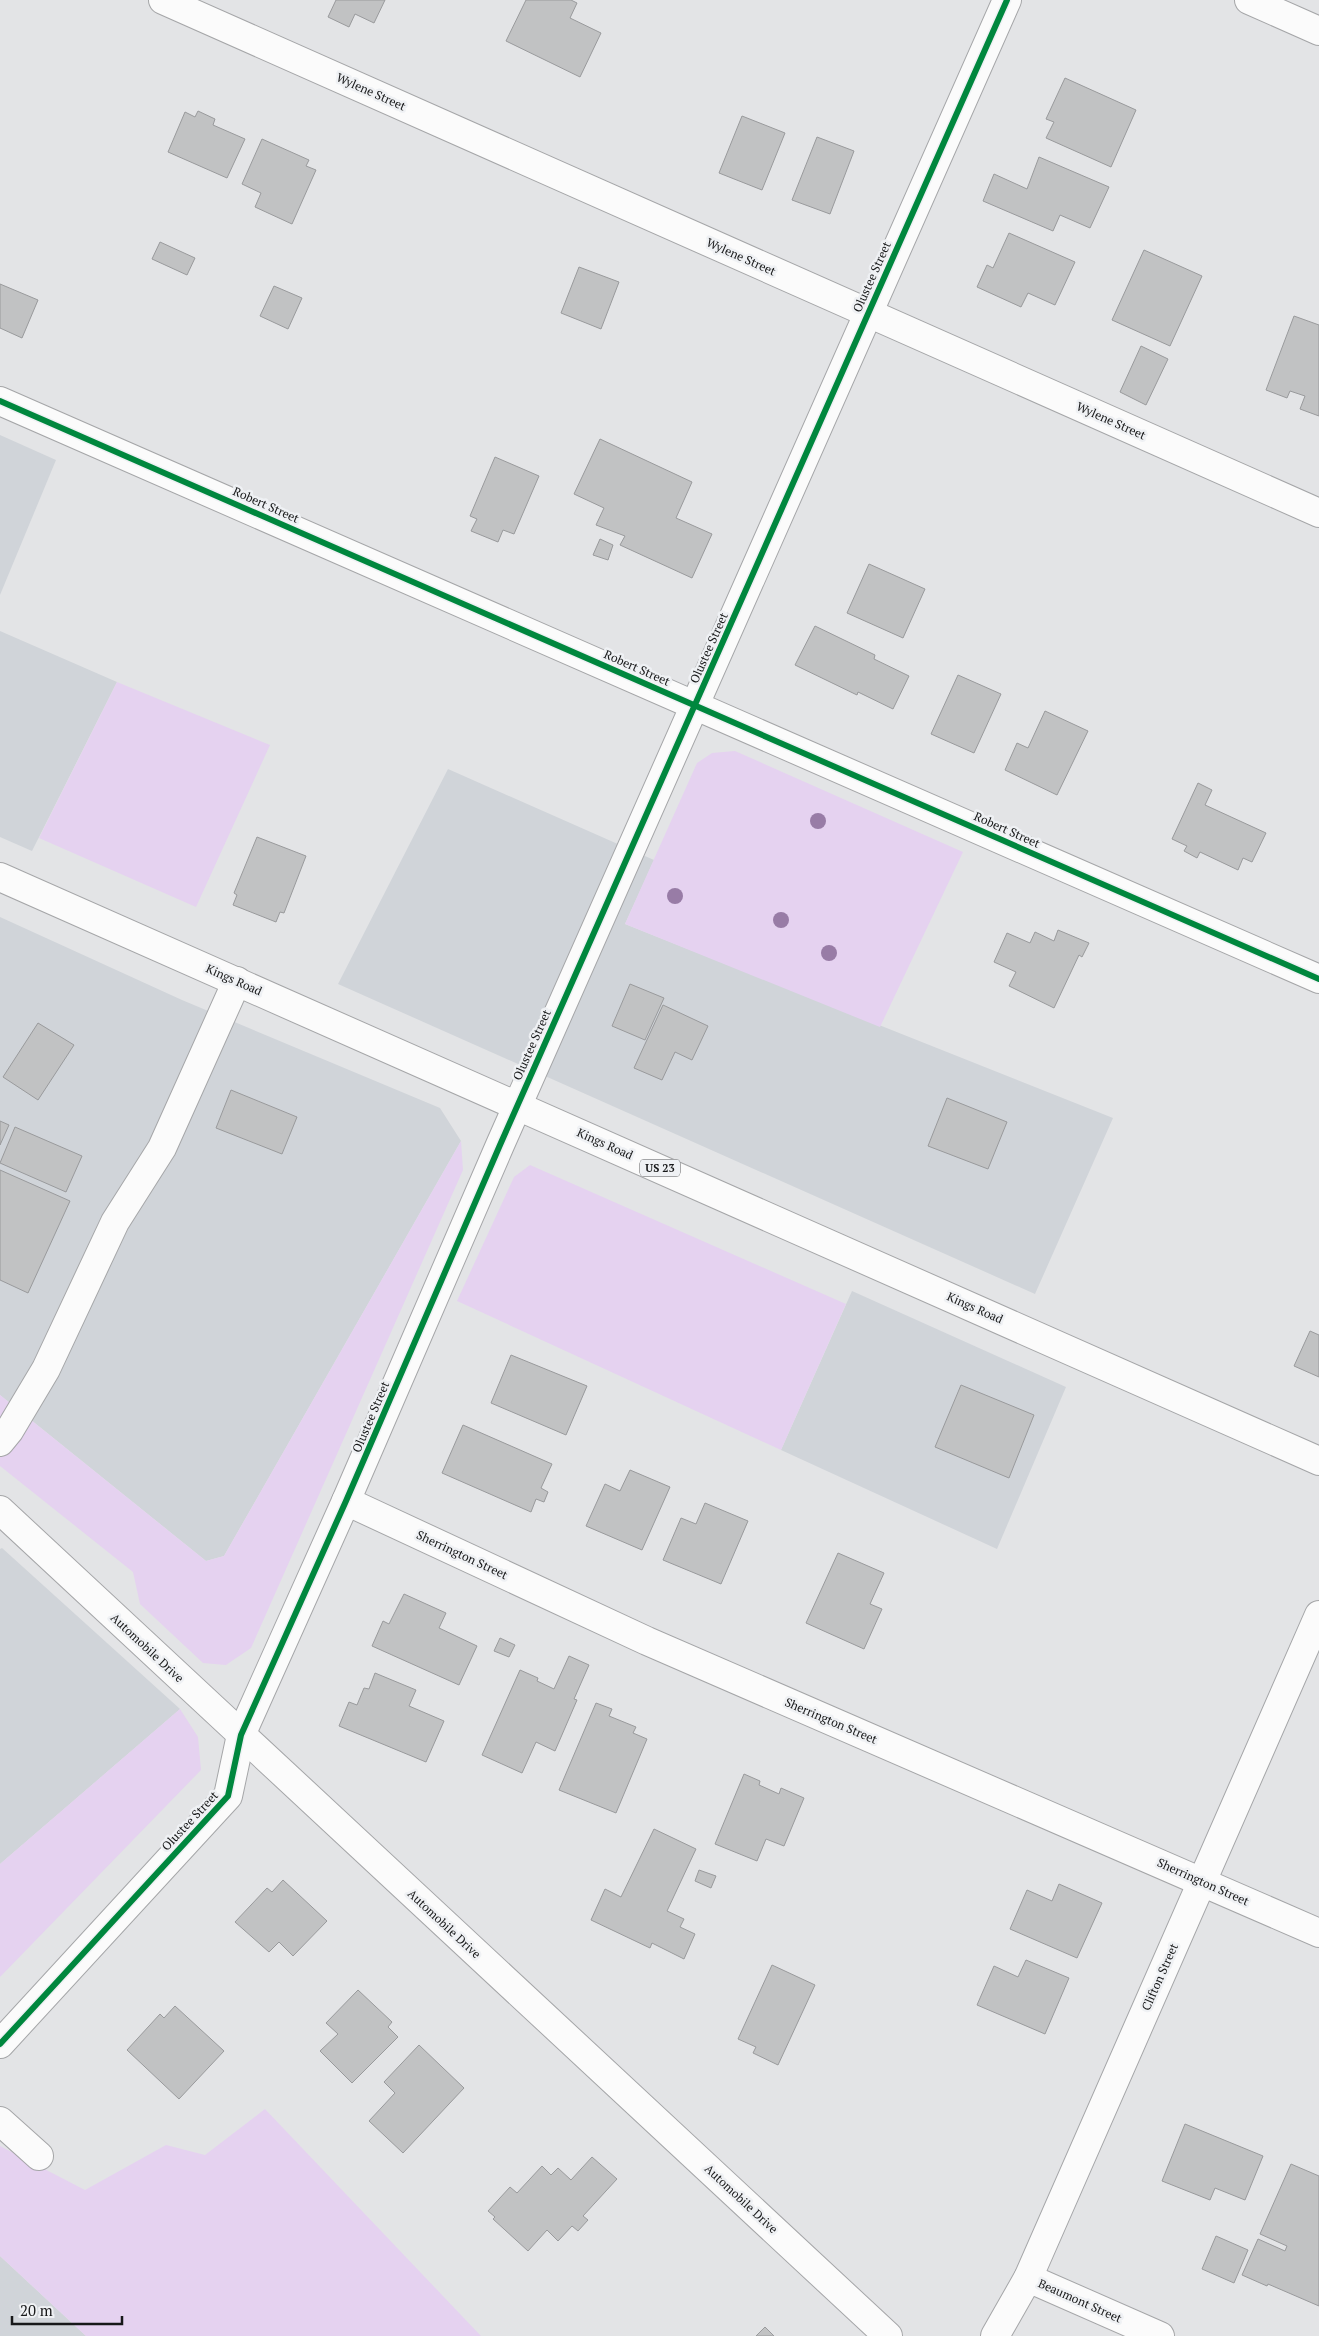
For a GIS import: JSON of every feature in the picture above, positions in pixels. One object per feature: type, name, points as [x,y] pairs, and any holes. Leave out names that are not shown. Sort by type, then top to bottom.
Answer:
[{"type":"street","name":"Wylene Street","points":[[163,0],[1319,513]]},
{"type":"street","name":"Olustee Street","points":[[0,2044],[228,1796],[241,1735],[346,1501],[518,1105],[1007,0]]},
{"type":"street","points":[[1249,0],[1319,31]]},
{"type":"street","name":"Robert Street","points":[[0,401],[1319,979]]},
{"type":"street","name":"Kings Road","points":[[0,877],[1319,1461]]},
{"type":"street","points":[[0,1442],[9,1431],[46,1370],[115,1222],[162,1148],[237,981]]},
{"type":"street","name":"Sherrington Street","points":[[346,1501],[647,1641],[1319,1933]]},
{"type":"street","name":"Automobile Drive","points":[[0,1510],[888,2336]]},
{"type":"street","name":"Clifton Street","points":[[995,2336],[1028,2278],[1319,1615]]},
{"type":"street","points":[[0,2121],[39,2156]]},
{"type":"street","name":"Beaumont Street","points":[[1028,2278],[1160,2336]]},
{"type":"shaded area","points":[[0,435],[56,460],[0,595]]},
{"type":"shaded area","points":[[0,631],[117,682],[32,851],[0,837]]},
{"type":"shaded area","points":[[117,682],[270,745],[196,907],[39,838]]},
{"type":"shaded area","points":[[735,751],[963,852],[880,1027],[625,924],[697,763],[712,753]]},
{"type":"shaded area","points":[[448,769],[654,860],[625,924],[1113,1118],[1035,1294],[338,984]]},
{"type":"shaded area","points":[[0,917],[182,1000],[440,1108],[461,1141],[224,1556],[206,1561],[0,1395]]},
{"type":"shaded area","points":[[461,1141],[463,1170],[251,1648],[226,1665],[203,1663],[140,1604],[133,1572],[0,1466],[0,1395],[206,1561],[224,1556]]},
{"type":"shaded area","points":[[530,1165],[846,1304],[781,1450],[457,1301],[514,1177]]},
{"type":"shaded area","points":[[852,1291],[1066,1387],[997,1549],[781,1450]]},
{"type":"shaded area","points":[[2,1548],[180,1709],[0,1864],[0,1549]]},
{"type":"shaded area","points":[[180,1709],[198,1737],[201,1770],[0,1977],[0,1864]]},
{"type":"shaded area","points":[[265,2109],[481,2336],[86,2336],[0,2256],[0,2146],[85,2190],[166,2145],[205,2155]]},
{"type":"shaded area","points":[[0,2256],[86,2336],[0,2336]]},
{"type":"building","points":[[336,0],[385,0],[374,23],[355,14],[349,27],[328,17]]},
{"type":"building","points":[[526,0],[571,0],[577,3],[570,18],[601,33],[580,77],[506,41]]},
{"type":"building","points":[[1065,78],[1136,110],[1111,167],[1046,138],[1054,122],[1046,119]]},
{"type":"building","points":[[198,111],[215,119],[213,125],[245,139],[227,178],[168,152],[185,112],[195,117]]},
{"type":"building","points":[[742,116],[785,133],[762,190],[719,173]]},
{"type":"building","points":[[817,137],[854,151],[830,214],[792,200]]},
{"type":"building","points":[[262,139],[309,160],[306,166],[316,170],[292,224],[255,207],[261,193],[242,184]]},
{"type":"building","points":[[1039,157],[1109,187],[1090,228],[1060,215],[1053,231],[983,201],[994,174],[1027,189]]},
{"type":"building","points":[[1009,233],[1075,262],[1055,305],[1028,293],[1021,307],[977,287],[987,265],[993,268]]},
{"type":"building","points":[[160,242],[195,258],[187,275],[152,259]]},
{"type":"building","points":[[1144,250],[1202,276],[1170,346],[1112,320]]},
{"type":"building","points":[[579,267],[619,282],[601,329],[561,313]]},
{"type":"building","points":[[0,284],[38,300],[22,338],[0,328]]},
{"type":"building","points":[[274,286],[302,298],[288,329],[260,316]]},
{"type":"building","points":[[1294,316],[1319,325],[1319,416],[1300,409],[1305,396],[1290,391],[1287,398],[1266,390]]},
{"type":"building","points":[[1141,346],[1168,359],[1146,405],[1120,392]]},
{"type":"building","points":[[600,439],[692,482],[676,518],[712,534],[692,578],[620,545],[625,536],[596,525],[604,508],[574,494]]},
{"type":"building","points":[[495,457],[539,476],[514,534],[503,530],[498,542],[471,531],[477,519],[470,516]]},
{"type":"building","points":[[600,539],[613,545],[608,560],[593,555]]},
{"type":"building","points":[[869,564],[925,589],[903,638],[847,613]]},
{"type":"building","points":[[815,626],[875,655],[874,659],[909,676],[893,709],[858,692],[857,695],[795,665]]},
{"type":"building","points":[[958,675],[1001,694],[974,753],[931,734]]},
{"type":"building","points":[[1045,711],[1088,731],[1057,795],[1005,770],[1017,743],[1028,748]]},
{"type":"building","points":[[1198,783],[1212,790],[1205,805],[1266,833],[1252,862],[1243,858],[1238,870],[1200,852],[1197,858],[1184,851],[1187,846],[1172,839]]},
{"type":"building","points":[[257,837],[306,856],[284,913],[280,912],[276,922],[233,905],[237,895],[234,893]]},
{"type":"building","points":[[1058,930],[1089,943],[1082,957],[1079,955],[1054,1008],[1009,986],[1016,972],[994,962],[1007,933],[1030,943],[1035,932],[1054,941]]},
{"type":"building","points":[[630,984],[664,998],[645,1040],[612,1026]]},
{"type":"building","points":[[663,1005],[708,1026],[692,1060],[675,1052],[662,1080],[634,1068]]},
{"type":"building","points":[[38,1023],[74,1045],[38,1100],[3,1077]]},
{"type":"building","points":[[231,1090],[297,1117],[282,1154],[216,1128]]},
{"type":"building","points":[[947,1098],[1007,1122],[988,1169],[928,1146]]},
{"type":"building","points":[[0,1121],[9,1125],[0,1145]]},
{"type":"building","points":[[15,1127],[82,1156],[66,1192],[0,1163]]},
{"type":"building","points":[[0,1170],[70,1201],[28,1293],[0,1280]]},
{"type":"building","points":[[1310,1331],[1319,1335],[1319,1377],[1294,1366]]},
{"type":"building","points":[[511,1355],[587,1386],[566,1435],[491,1403]]},
{"type":"building","points":[[961,1385],[1034,1415],[1009,1478],[935,1447]]},
{"type":"building","points":[[463,1425],[552,1464],[541,1488],[548,1492],[544,1502],[536,1499],[531,1512],[442,1473]]},
{"type":"building","points":[[630,1470],[670,1487],[642,1550],[586,1526],[605,1484],[620,1491]]},
{"type":"building","points":[[705,1503],[748,1521],[721,1584],[663,1560],[681,1518],[696,1524]]},
{"type":"building","points":[[838,1553],[884,1573],[870,1604],[882,1609],[864,1649],[806,1623]]},
{"type":"building","points":[[404,1594],[446,1613],[439,1628],[477,1646],[459,1685],[372,1646],[383,1621],[389,1624]]},
{"type":"building","points":[[500,1638],[515,1645],[509,1657],[494,1651]]},
{"type":"building","points":[[569,1656],[589,1665],[574,1699],[577,1700],[555,1751],[536,1742],[522,1773],[482,1755],[520,1670],[538,1678],[537,1681],[554,1689]]},
{"type":"building","points":[[375,1673],[416,1690],[409,1706],[444,1721],[426,1762],[339,1726],[349,1702],[357,1705],[364,1688],[369,1689]]},
{"type":"building","points":[[596,1703],[612,1709],[609,1716],[636,1727],[633,1733],[647,1739],[616,1813],[559,1790]]},
{"type":"building","points":[[744,1774],[760,1781],[759,1785],[779,1794],[781,1788],[804,1798],[784,1846],[766,1839],[757,1861],[715,1844]]},
{"type":"building","points":[[654,1829],[696,1849],[667,1911],[684,1919],[680,1927],[695,1934],[684,1959],[652,1943],[650,1948],[591,1920],[605,1889],[621,1897]]},
{"type":"building","points":[[699,1870],[716,1876],[711,1888],[695,1881]]},
{"type":"building","points":[[283,1880],[327,1921],[293,1956],[279,1942],[269,1952],[235,1922],[267,1888],[272,1892]]},
{"type":"building","points":[[1059,1884],[1102,1903],[1077,1958],[1010,1929],[1027,1890],[1052,1901]]},
{"type":"building","points":[[1026,1960],[1069,1978],[1045,2034],[977,2005],[994,1966],[1018,1977]]},
{"type":"building","points":[[772,1965],[815,1985],[778,2065],[753,2053],[756,2047],[738,2039]]},
{"type":"building","points":[[358,1990],[392,2022],[388,2027],[398,2037],[352,2083],[320,2051],[338,2034],[326,2023]]},
{"type":"building","points":[[175,2006],[224,2051],[179,2099],[127,2050],[160,2014],[164,2018]]},
{"type":"building","points":[[419,2045],[464,2088],[403,2153],[369,2121],[395,2093],[384,2082]]},
{"type":"building","points":[[1185,2124],[1263,2156],[1245,2200],[1215,2188],[1210,2200],[1162,2181]]},
{"type":"building","points":[[592,2157],[617,2179],[583,2216],[588,2220],[578,2231],[572,2226],[558,2241],[547,2230],[528,2251],[493,2219],[495,2217],[488,2211],[510,2187],[517,2193],[542,2166],[551,2175],[558,2168],[571,2180]]},
{"type":"building","points":[[1291,2164],[1319,2176],[1319,2306],[1242,2275],[1258,2239],[1285,2251],[1287,2246],[1260,2234]]},
{"type":"building","points":[[1216,2236],[1248,2250],[1234,2283],[1202,2269]]},
{"type":"building","points":[[765,2327],[774,2336],[756,2336]]},
{"type":"cycle path","points":[[0,2044],[228,1796],[241,1735],[346,1501],[500,1145],[1007,0]]},
{"type":"cycle path","points":[[0,401],[1319,979]]}]
